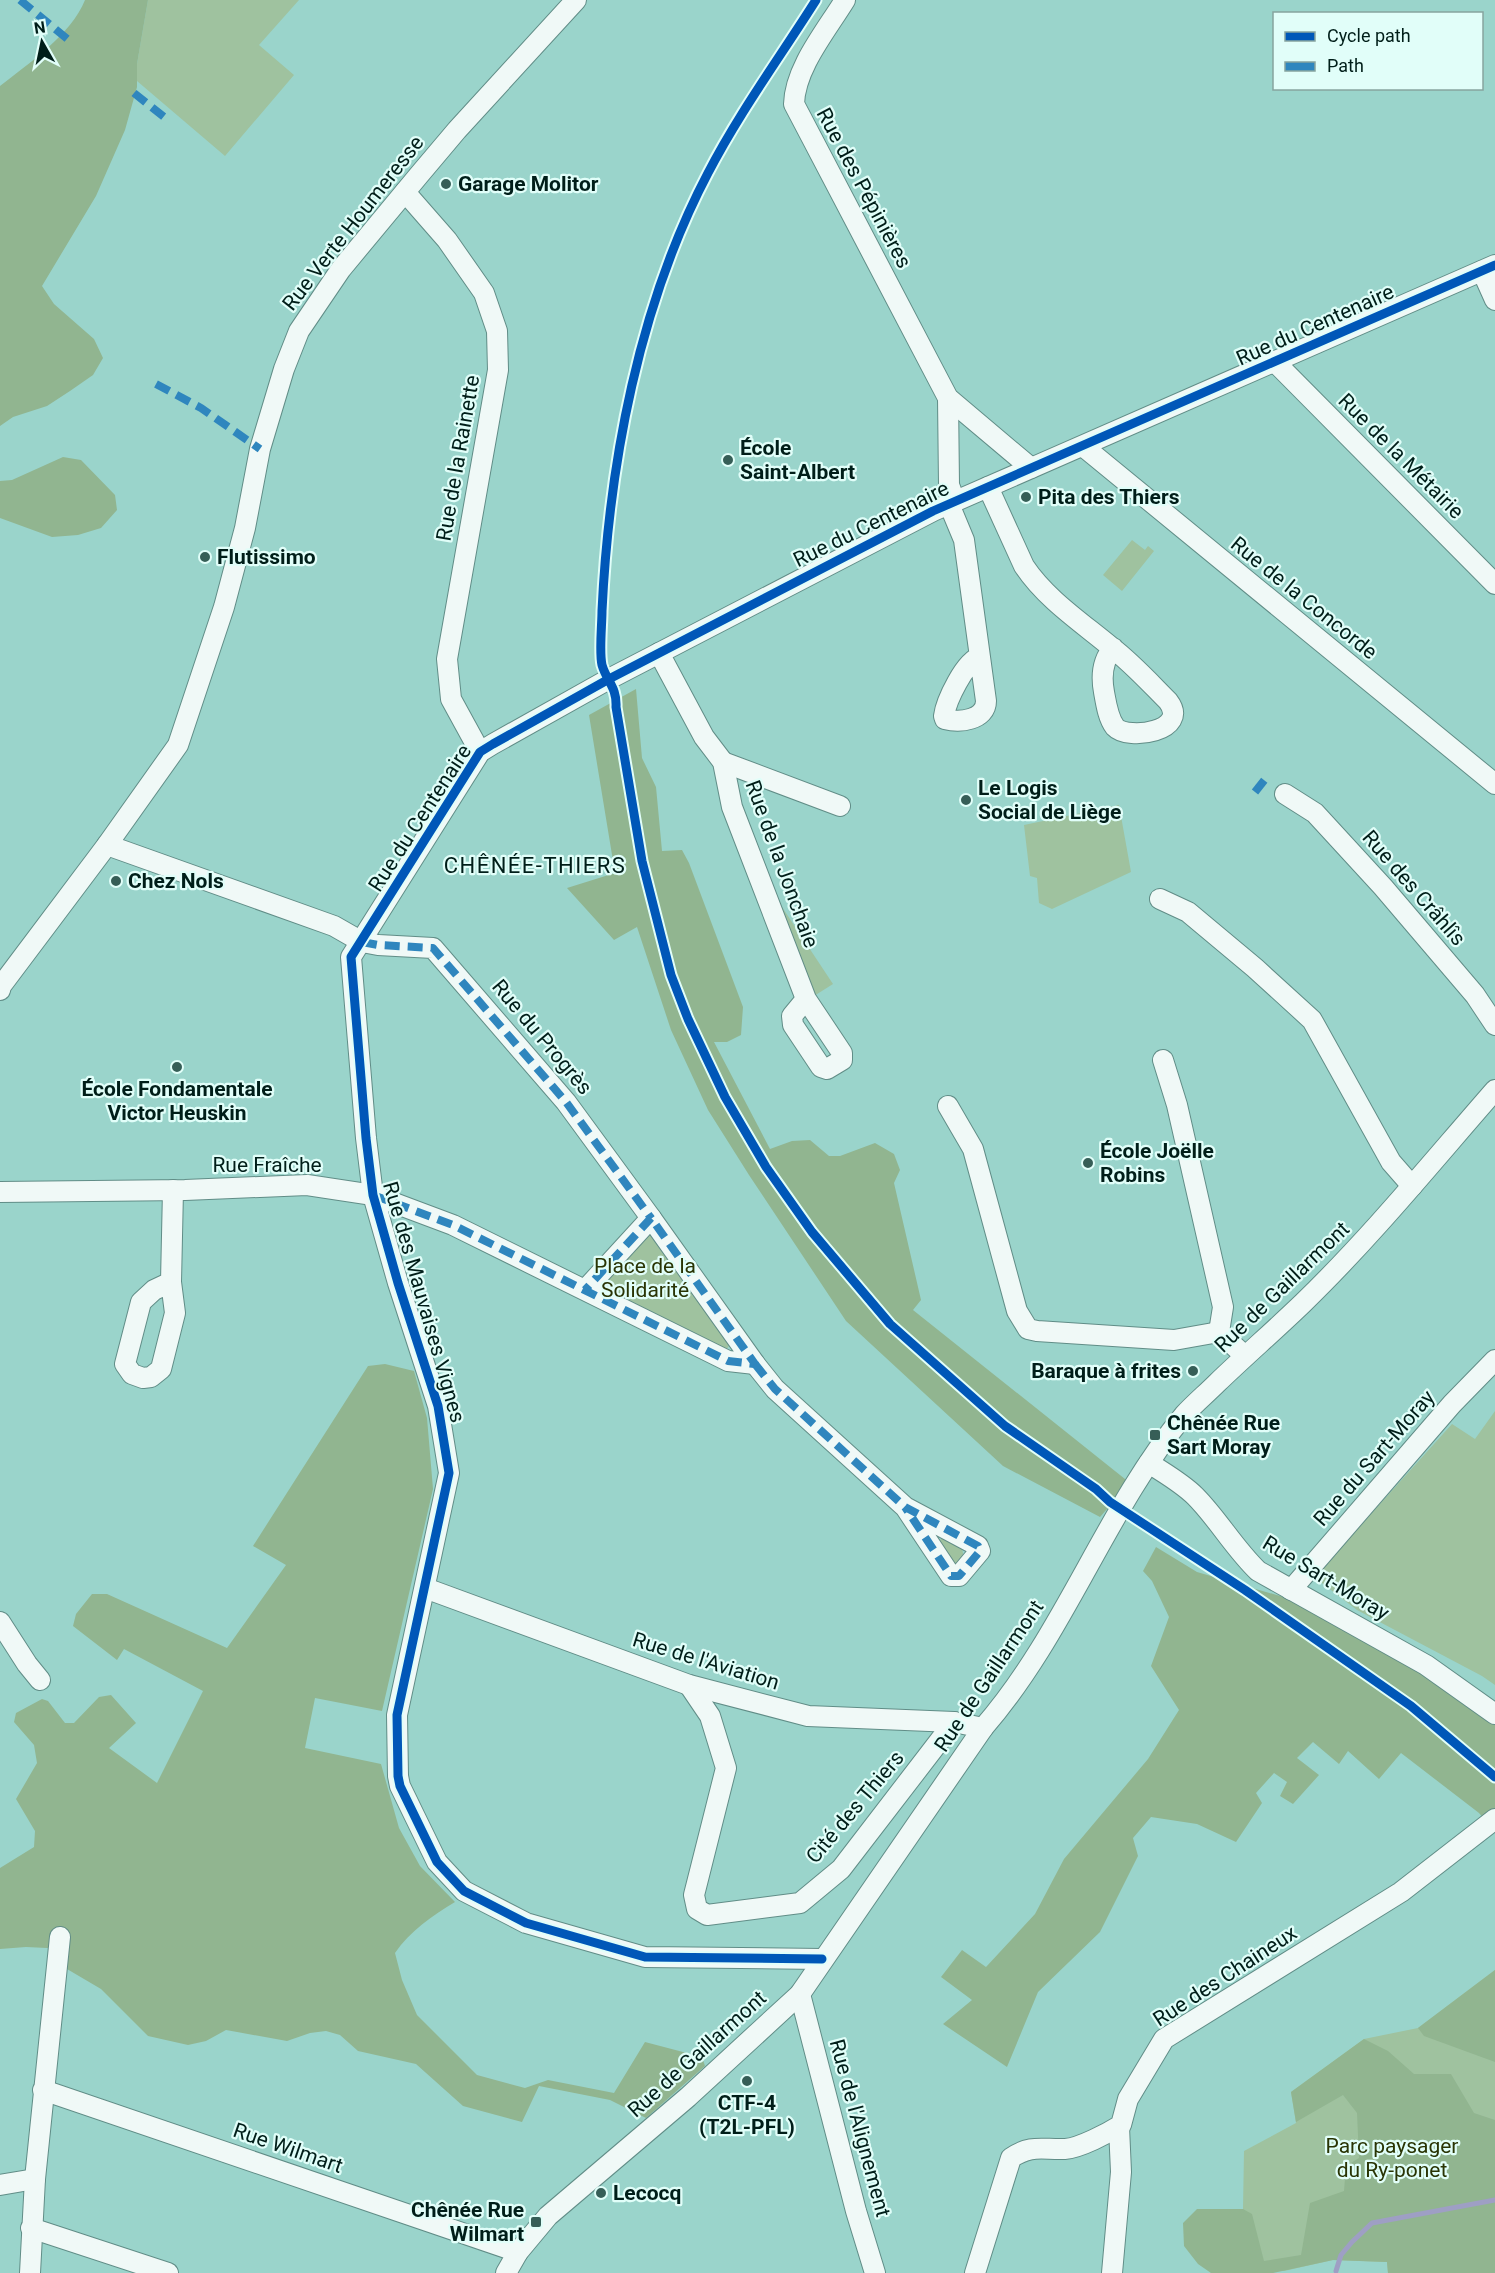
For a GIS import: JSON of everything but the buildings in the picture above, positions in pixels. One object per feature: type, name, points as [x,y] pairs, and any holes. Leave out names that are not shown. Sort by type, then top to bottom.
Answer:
[{"type":"street","name":"Rue Verte Houmeresse","points":[[0,987],[107,845],[178,745],[224,607],[245,528],[260,448],[284,369],[299,331],[341,269],[405,192],[457,130],[576,0]]},
{"type":"street","name":"Rue des Pépinières","points":[[845,0],[801,71],[794,90],[794,104],[948,398],[1031,468]]},
{"type":"street","name":"Rue de la Rainette","points":[[405,192],[447,240],[484,293],[496,331],[498,370],[447,659],[451,699],[480,752]]},
{"type":"street","name":"Rue du Centenaire","points":[[362,942],[480,752],[609,679],[952,503],[1489,268]]},
{"type":"street","points":[[1489,268],[1495,300]]},
{"type":"street","name":"Rue de la Métairie","points":[[1274,361],[1495,584]]},
{"type":"street","name":"Rue des Pépinières","points":[[948,398],[949,485],[952,503],[964,540],[980,657]]},
{"type":"street","name":"Rue de la Concorde","points":[[1084,447],[1495,784]]},
{"type":"street","points":[[988,487],[1031,578],[1081,624],[1113,648]]},
{"type":"street","name":"Rue de la Jonchaie","points":[[659,653],[704,737],[723,762],[732,807],[806,999]]},
{"type":"street","points":[[723,762],[840,806]]},
{"type":"street","name":"Rue des Crâhlîs","points":[[1285,794],[1316,813],[1475,995],[1495,1025]]},
{"type":"street","points":[[107,845],[334,926],[362,942]]},
{"type":"street","points":[[1160,899],[1188,912],[1312,1020],[1391,1162],[1412,1186]]},
{"type":"street","name":"Rue des Mauvaises Vignes","points":[[362,942],[351,957],[373,1195],[398,1283],[438,1406],[449,1473],[397,1714],[400,1786],[436,1862],[464,1891],[526,1923],[645,1957],[822,1959]]},
{"type":"street","name":"Rue du Progrès","points":[[362,942],[433,948],[566,1102],[651,1218]]},
{"type":"street","points":[[1163,1060],[1178,1105],[1223,1307],[1219,1332]]},
{"type":"street","name":"Rue de Gaillarmont","points":[[506,2273],[518,2252],[548,2216],[688,2097],[800,1994],[983,1728],[1000,1708],[1061,1616],[1113,1521],[1149,1463],[1185,1414],[1303,1303],[1371,1233],[1495,1090]]},
{"type":"street","points":[[948,1106],[973,1149],[1017,1311],[1028,1329],[1174,1340],[1219,1332]]},
{"type":"street","name":"Rue Fraîche","points":[[0,1192],[173,1190],[307,1185],[373,1195],[453,1225],[585,1290]]},
{"type":"street","points":[[171,1282],[173,1190]]},
{"type":"street","points":[[755,1364],[728,1361],[585,1290],[651,1218],[775,1389],[905,1507]]},
{"type":"street","points":[[1219,1332],[1245,1356]]},
{"type":"street","name":"Rue du Sart-Moray","points":[[1291,1590],[1452,1404],[1495,1360]]},
{"type":"street","name":"Rue Sart-Moray","points":[[1149,1463],[1193,1494],[1242,1555],[1258,1571],[1426,1665],[1495,1714]]},
{"type":"street","name":"Rue de l'Aviation","points":[[425,1588],[689,1685],[808,1716],[954,1722],[983,1728]]},
{"type":"street","points":[[0,1622],[40,1680]]},
{"type":"street","name":"Cité des Thiers","points":[[689,1685],[710,1716],[726,1768],[694,1895],[697,1909],[707,1915],[800,1903],[841,1869],[954,1722]]},
{"type":"street","name":"Rue des Chaineux","points":[[1119,2127],[1128,2099],[1164,2039],[1401,1892],[1491,1823]]},
{"type":"street","points":[[30,2273],[35,2179],[60,1937]]},
{"type":"street","name":"Rue de l'Alignement","points":[[800,1994],[856,2211],[875,2273]]},
{"type":"street","name":"Rue Wilmart","points":[[43,2090],[518,2252]]},
{"type":"street","points":[[975,2273],[1011,2158],[1021,2151],[1034,2148],[1067,2149],[1119,2127],[1121,2172],[1112,2273]]},
{"type":"street","points":[[0,2185],[35,2179]]},
{"type":"street","points":[[31,2228],[168,2273]]},
{"type":"green space","points":[[85,0],[148,0],[137,64],[137,87],[125,130],[96,196],[42,286],[54,304],[94,339],[103,358],[93,375],[70,391],[47,406],[13,417],[0,426],[0,86],[60,37],[79,13]]},
{"type":"green space","points":[[148,0],[299,0],[259,45],[294,75],[225,156],[137,81],[137,64]]},
{"type":"green space","points":[[63,457],[81,460],[115,495],[117,510],[101,528],[78,535],[52,537],[0,518],[0,481],[12,480]]},
{"type":"green space","points":[[1132,540],[1145,550],[1148,546],[1154,551],[1122,591],[1103,575]]},
{"type":"green space","points":[[636,689],[642,758],[656,787],[662,851],[682,850],[689,863],[743,1007],[741,1035],[727,1042],[714,1042],[770,1149],[792,1141],[810,1140],[829,1156],[840,1156],[875,1143],[894,1154],[900,1170],[894,1183],[921,1300],[913,1310],[1130,1483],[1100,1517],[1003,1466],[846,1321],[708,1110],[671,1030],[637,927],[614,940],[567,888],[615,873],[589,715]]},
{"type":"green space","points":[[1119,805],[1131,872],[1052,909],[1039,903],[1037,878],[1030,876],[1024,825]]},
{"type":"green space","points":[[778,901],[833,984],[814,996]]},
{"type":"green space","name":"Place de la Solidarité","points":[[645,1234],[650,1235],[728,1342],[729,1346],[726,1350],[601,1290],[598,1283]]},
{"type":"green space","points":[[385,1364],[414,1371],[427,1418],[433,1489],[382,1711],[315,1698],[305,1748],[381,1764],[399,1828],[420,1866],[455,1902],[422,1924],[395,1953],[402,1980],[417,2015],[477,2075],[525,2088],[548,2080],[614,2093],[645,2042],[702,2057],[705,2066],[646,2118],[610,2100],[539,2086],[522,2122],[463,2106],[416,2064],[358,2051],[340,2035],[326,2031],[310,2033],[287,2041],[226,2030],[206,2041],[188,2045],[148,2036],[101,1989],[67,1969],[68,1949],[26,1947],[0,1949],[0,1868],[34,1847],[35,1831],[16,1799],[37,1763],[34,1745],[14,1722],[16,1713],[42,1699],[48,1701],[65,1723],[74,1723],[99,1697],[111,1695],[136,1723],[109,1748],[157,1783],[203,1691],[124,1649],[117,1660],[73,1626],[76,1614],[92,1594],[107,1594],[227,1648],[286,1565],[253,1546],[368,1366]]},
{"type":"green space","points":[[1495,1411],[1495,1685],[1357,1610],[1314,1577],[1452,1424],[1475,1439]]},
{"type":"green space","points":[[943,1538],[962,1548],[964,1559],[959,1563],[951,1563],[938,1541]]},
{"type":"green space","points":[[1156,1547],[1197,1572],[1287,1598],[1424,1671],[1495,1722],[1495,1832],[1479,1813],[1401,1753],[1379,1779],[1348,1751],[1339,1764],[1313,1742],[1297,1758],[1319,1775],[1293,1804],[1280,1796],[1287,1782],[1274,1773],[1256,1793],[1262,1803],[1236,1842],[1197,1824],[1151,1817],[1133,1838],[1138,1856],[1100,1932],[1038,1992],[1007,2067],[943,2024],[972,2000],[941,1977],[962,1950],[986,1967],[1035,1914],[1064,1859],[1148,1759],[1179,1710],[1151,1666],[1169,1617],[1152,1581],[1143,1571]]},
{"type":"green space","name":"Parc paysager du Ry-ponet","points":[[1495,1970],[1495,2273],[1388,2273],[1387,2262],[1333,2260],[1284,2271],[1258,2267],[1216,2209],[1243,2209],[1244,2151],[1296,2123],[1291,2092],[1364,2039],[1418,2028]]},
{"type":"green space","points":[[1495,1970],[1495,2062],[1424,2036],[1418,2028]]},
{"type":"green space","name":"Parc paysager du Ry-ponet","points":[[1364,2039],[1388,2051],[1414,2074],[1451,2074],[1474,2113],[1495,2120],[1495,2273],[1388,2273],[1387,2262],[1333,2260],[1273,2273],[1211,2273],[1198,2264],[1184,2246],[1183,2223],[1197,2209],[1243,2209],[1252,2214],[1264,2261],[1301,2255],[1310,2203],[1344,2191],[1346,2166],[1359,2158],[1357,2113],[1343,2095],[1296,2122],[1291,2092]]},
{"type":"waterway","points":[[1336,2271],[1341,2255],[1372,2223],[1495,2200]]},
{"type":"marked path","points":[[20,0],[71,42]]},
{"type":"marked path","points":[[134,93],[169,121]]},
{"type":"marked path","points":[[156,384],[201,408],[260,449]]},
{"type":"marked path","points":[[1255,792],[1266,778]]},
{"type":"marked path","points":[[362,942],[433,948],[566,1102],[651,1218]]},
{"type":"marked path","points":[[373,1195],[453,1225],[728,1361],[755,1364],[651,1218],[585,1290]]},
{"type":"marked path","points":[[755,1364],[775,1389],[905,1507],[978,1546],[980,1551],[959,1576],[951,1576],[905,1507]]},
{"type":"cycle path","points":[[816,0],[733,129],[708,173],[684,223],[663,276],[646,330],[620,442],[606,555],[601,660],[615,694],[642,861],[671,975],[688,1019],[725,1097],[766,1167],[812,1232],[890,1324],[1005,1426],[1096,1489],[1110,1502],[1245,1590],[1411,1706],[1495,1777]]},
{"type":"cycle path","points":[[822,1959],[645,1957],[526,1923],[464,1891],[437,1862],[400,1786],[397,1715],[449,1473],[438,1406],[398,1283],[373,1195],[351,957],[480,752],[493,744],[609,679],[933,511],[1495,265]]},
{"type":"place","name":"Garage Molitor","points":[[446,184]]},
{"type":"place","name":"École Saint-Albert","points":[[728,460]]},
{"type":"place","name":"Pita des Thiers","points":[[1026,497]]},
{"type":"place","name":"Flutissimo","points":[[205,557]]},
{"type":"place","name":"Le Logis Social de Liège","points":[[966,800]]},
{"type":"place","name":"Chez Nols","points":[[116,881]]},
{"type":"place","name":"École Fondamentale Victor Heuskin","points":[[177,1067]]},
{"type":"place","name":"École Joëlle Robins","points":[[1088,1163]]},
{"type":"place","name":"Baraque à frites","points":[[1193,1371]]},
{"type":"place","name":"Chênée Rue Sart Moray","points":[[1155,1435]]},
{"type":"place","name":"CTF-4 (T2L-PFL)","points":[[747,2081]]},
{"type":"place","name":"Lecocq","points":[[601,2193]]},
{"type":"place","name":"Chênée Rue Wilmart","points":[[536,2222]]},
{"type":"district","name":"CHÊNÉE-THIERS","points":[[535,865]]}]
